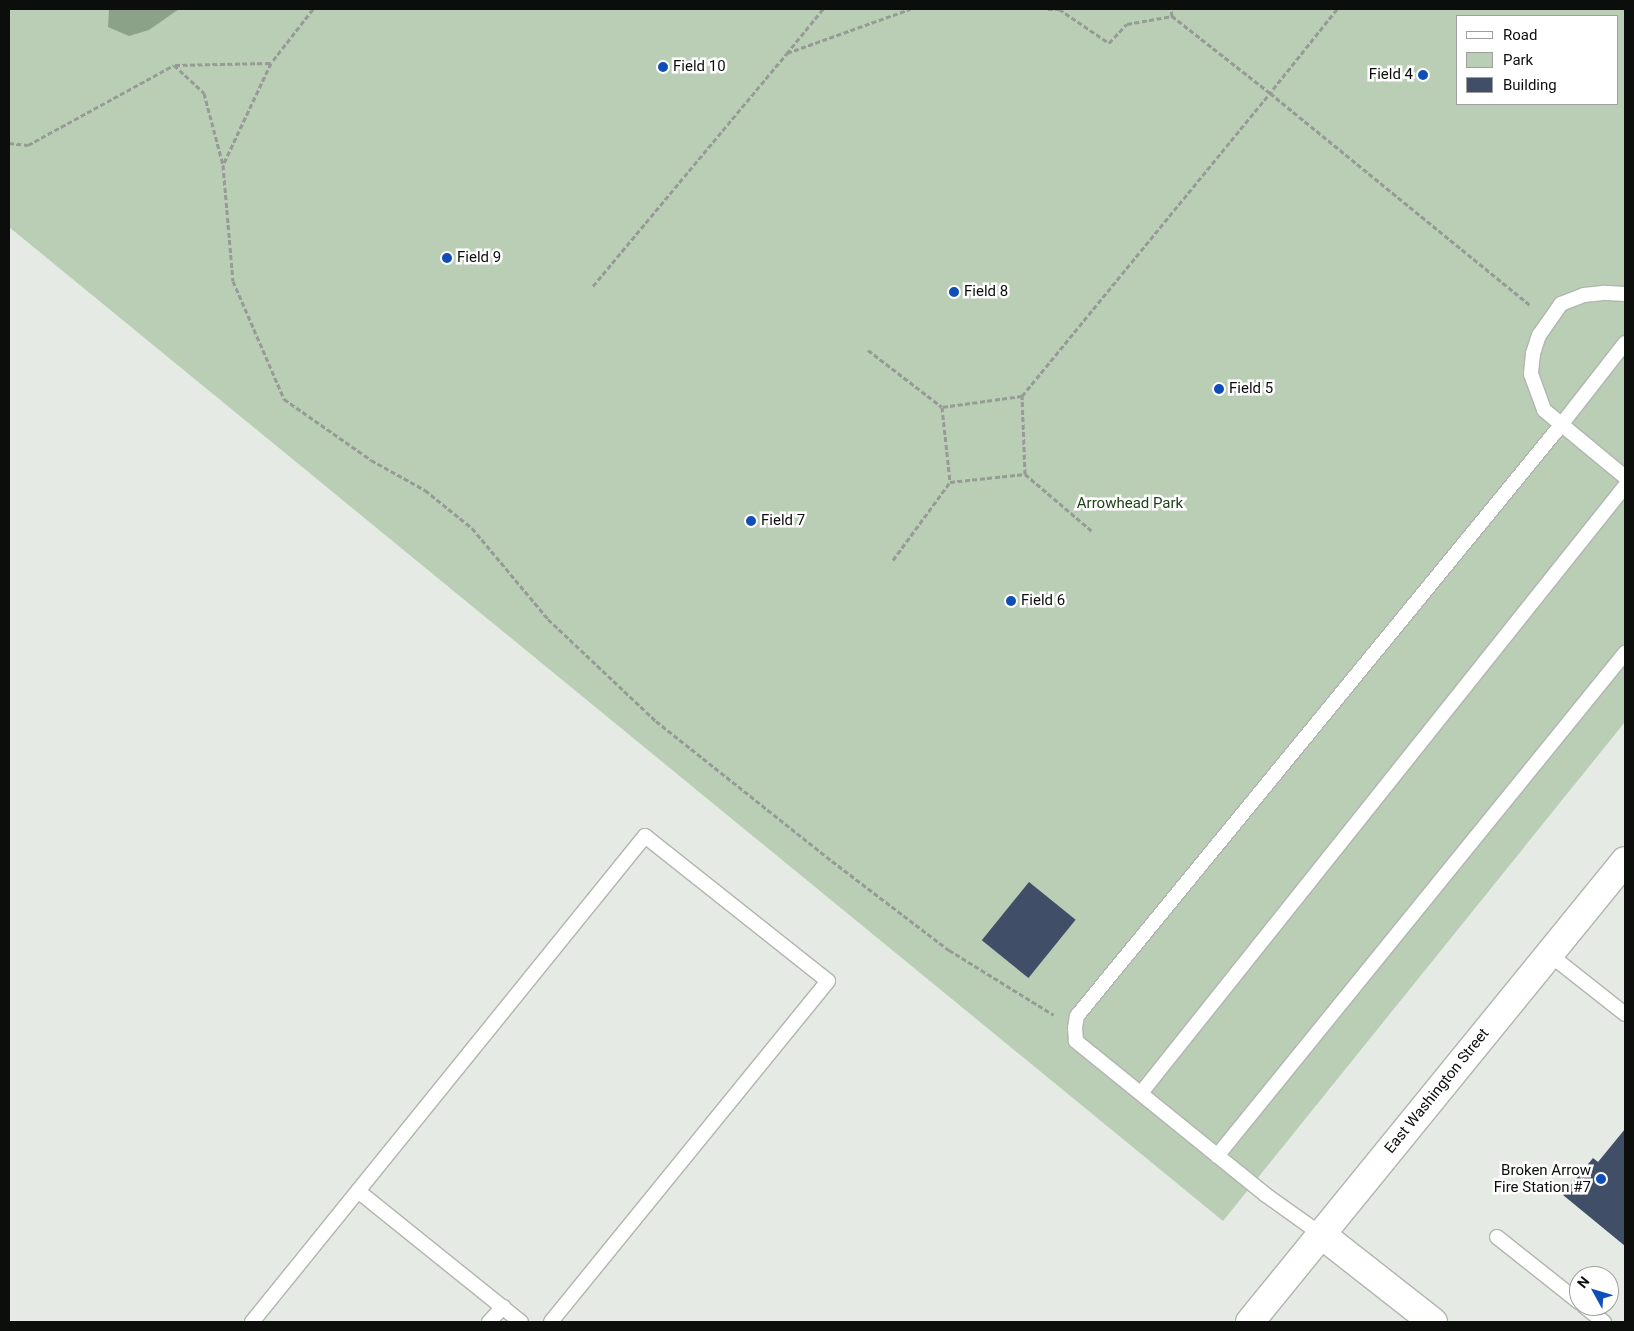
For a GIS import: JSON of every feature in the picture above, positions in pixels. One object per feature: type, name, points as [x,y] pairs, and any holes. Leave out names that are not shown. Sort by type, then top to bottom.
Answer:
[{"type":"main road","name":"East Washington Street","points":[[1250,1322],[1625,861]]},
{"type":"main road","points":[[1322,1235],[1433,1322]]},
{"type":"lane","points":[[1625,294],[1584,295],[1561,304],[1548,319],[1538,335],[1533,354],[1531,374],[1544,410],[1625,477]]},
{"type":"lane","points":[[1322,1235],[1266,1195],[1076,1041],[1074,1028],[1076,1016],[1561,425],[1625,343]]},
{"type":"lane","points":[[1141,1093],[1625,486]]},
{"type":"lane","points":[[1217,1156],[1625,653]]},
{"type":"lane","points":[[252,1322],[645,836],[828,981],[551,1322]]},
{"type":"lane","points":[[1549,954],[1625,1014]]},
{"type":"lane","points":[[358,1192],[521,1322]]},
{"type":"lane","points":[[1497,1237],[1569,1294]]},
{"type":"lane","points":[[490,1322],[503,1308]]},
{"type":"path","points":[[223,165],[272,63],[312,9]]},
{"type":"path","points":[[593,286],[823,9]]},
{"type":"path","points":[[787,53],[910,9]]},
{"type":"path","points":[[1048,9],[1059,9],[1109,43],[1127,24],[1172,16]]},
{"type":"path","points":[[1171,9],[1172,16],[1270,93],[1548,319]]},
{"type":"path","points":[[1025,474],[1022,396],[1337,9]]},
{"type":"path","points":[[9,143],[28,146],[174,65],[272,63]]},
{"type":"path","points":[[174,65],[204,94],[223,165],[233,281],[284,399],[371,460],[425,490],[472,528],[548,619],[656,721],[794,831],[949,950],[1074,1028]]},
{"type":"path","points":[[868,350],[942,407],[1022,396]]},
{"type":"path","points":[[893,560],[950,482],[942,407]]},
{"type":"path","points":[[950,482],[1025,474],[1092,530]]},
{"type":"green space","name":"Arrowhead Park","points":[[9,9],[1625,9],[1625,722],[1223,1221],[9,227]]},
{"type":"shaded area","points":[[109,9],[179,9],[149,30],[129,36],[108,27]]},
{"type":"building","points":[[1029,882],[1076,920],[1028,978],[982,940]]},
{"type":"building","name":"Broken Arrow Fire Station #7","points":[[1625,1129],[1625,1246],[1563,1195],[1593,1158],[1598,1162]]},
{"type":"place","name":"Field 10","points":[[663,67]]},
{"type":"place","name":"Field 4","points":[[1423,75]]},
{"type":"place","name":"Field 9","points":[[447,258]]},
{"type":"place","name":"Field 8","points":[[954,292]]},
{"type":"place","name":"Field 5","points":[[1219,389]]},
{"type":"place","name":"Field 7","points":[[751,521]]},
{"type":"place","name":"Field 6","points":[[1011,601]]},
{"type":"place","name":"Broken Arrow Fire Station #7","points":[[1601,1179]]}]
